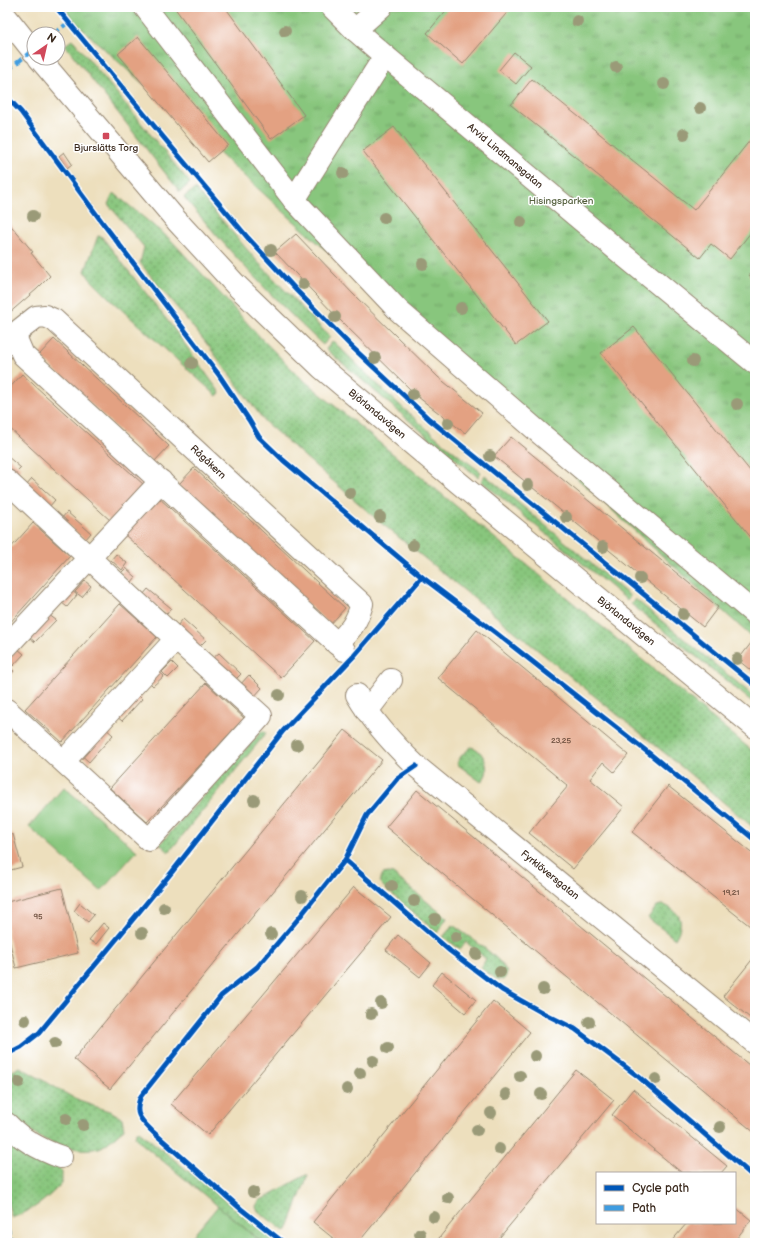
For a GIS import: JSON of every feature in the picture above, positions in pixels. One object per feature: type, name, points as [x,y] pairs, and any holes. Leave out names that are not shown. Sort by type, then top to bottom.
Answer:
[{"type":"street","points":[[145,7],[294,200],[399,311],[542,435],[755,614]]},
{"type":"street","name":"Arvid Lindmansgatan","points":[[332,7],[355,30],[385,56],[755,363]]},
{"type":"street","points":[[355,30],[381,7]]},
{"type":"street","points":[[7,18],[26,42]]},
{"type":"street","points":[[294,200],[385,56]]},
{"type":"street","name":"Björlandavägen","points":[[46,66],[177,221],[235,284],[322,368],[755,727]]},
{"type":"street","name":"Rågåkern","points":[[11,337],[36,317],[46,316],[54,320],[362,604],[356,621],[347,634],[341,647],[161,481]]},
{"type":"street","points":[[7,646],[161,481],[23,355],[11,337]]},
{"type":"street","points":[[7,481],[176,639],[261,716],[150,840],[7,710]]},
{"type":"street","points":[[64,761],[176,639]]},
{"type":"street","name":"Fyrklöversgatan","points":[[391,680],[362,703],[390,741],[416,766],[755,1043]]},
{"type":"street","points":[[7,1124],[16,1134],[44,1151],[61,1157]]},
{"type":"green space","name":"Hisingsparken","points":[[63,7],[755,7],[755,640],[78,25]]},
{"type":"green space","points":[[72,40],[74,41],[190,183],[180,192],[66,46],[66,44]]},
{"type":"green space","points":[[195,189],[257,261],[330,337],[323,345],[286,310],[251,273],[184,197]]},
{"type":"green space","points":[[114,193],[171,240],[261,338],[301,378],[755,753],[755,829],[677,763],[380,522],[265,422],[207,344],[140,263],[144,247],[108,204]]},
{"type":"green space","points":[[98,236],[102,237],[171,325],[220,393],[217,396],[112,301],[90,279],[85,271]]},
{"type":"green space","points":[[333,341],[423,426],[481,472],[478,477],[428,437],[326,349]]},
{"type":"green space","points":[[485,475],[630,596],[627,600],[481,481]]},
{"type":"green space","points":[[635,599],[755,697],[755,704],[631,604]]},
{"type":"green space","points":[[262,731],[266,733],[169,852],[160,844]]},
{"type":"green space","points":[[471,747],[475,748],[481,753],[485,761],[487,770],[481,782],[457,764],[461,756]]},
{"type":"green space","points":[[64,787],[137,851],[101,891],[29,827]]},
{"type":"green space","points":[[383,874],[393,874],[447,918],[437,933],[380,883],[380,878]]},
{"type":"green space","points":[[661,905],[670,908],[679,916],[680,928],[675,939],[648,918],[657,906]]},
{"type":"green space","points":[[453,925],[498,960],[507,973],[504,980],[496,979],[481,968],[486,959],[466,942],[460,949],[443,937]]},
{"type":"green space","points":[[20,1067],[79,1101],[112,1112],[122,1118],[124,1129],[102,1147],[88,1149],[61,1146],[48,1141],[23,1127],[14,1118],[8,1108],[6,1097],[7,1074]]},
{"type":"green space","points":[[139,1131],[277,1243],[263,1243],[141,1143],[135,1137],[136,1133]]},
{"type":"green space","points":[[7,1141],[26,1154],[55,1164],[62,1171],[62,1183],[50,1195],[33,1208],[12,1218],[7,1201]]},
{"type":"green space","points":[[308,1175],[287,1230],[284,1231],[258,1211],[256,1206],[259,1201]]},
{"type":"green space","points":[[218,1206],[262,1243],[187,1243]]},
{"type":"building","points":[[174,7],[225,7],[304,115],[271,139]]},
{"type":"building","points":[[449,7],[512,7],[463,64],[427,33]]},
{"type":"building","points":[[138,37],[228,145],[208,162],[118,54]]},
{"type":"building","points":[[514,52],[531,66],[516,84],[499,70]]},
{"type":"building","points":[[532,79],[694,210],[755,134],[755,227],[730,259],[711,244],[700,258],[511,105]]},
{"type":"building","points":[[394,127],[548,321],[516,345],[363,151]]},
{"type":"building","points":[[64,152],[72,164],[67,168],[59,156]]},
{"type":"building","points":[[7,221],[33,252],[31,253],[50,276],[7,315]]},
{"type":"building","points":[[296,234],[354,295],[438,377],[482,413],[465,433],[418,397],[335,315],[275,252]]},
{"type":"building","points":[[755,268],[755,281],[749,276]]},
{"type":"building","points":[[634,327],[755,477],[755,538],[753,540],[601,353]]},
{"type":"building","points":[[54,339],[169,446],[153,463],[39,355]]},
{"type":"building","points":[[22,374],[144,485],[111,521],[7,426],[7,391]]},
{"type":"building","points":[[511,437],[718,607],[703,627],[494,456]]},
{"type":"building","points":[[7,456],[21,468],[15,474],[7,467]]},
{"type":"building","points":[[194,468],[345,608],[330,625],[178,485]]},
{"type":"building","points":[[32,479],[55,500],[49,507],[26,486]]},
{"type":"building","points":[[158,497],[315,641],[281,678],[124,534]]},
{"type":"building","points":[[67,512],[91,533],[85,540],[61,519]]},
{"type":"building","points":[[33,523],[70,556],[7,626],[7,552]]},
{"type":"building","points":[[116,554],[127,563],[122,570],[111,560]]},
{"type":"building","points":[[126,568],[136,577],[131,583],[120,574]]},
{"type":"building","points":[[85,581],[91,586],[82,597],[75,592]]},
{"type":"building","points":[[148,589],[171,608],[167,614],[143,595]]},
{"type":"building","points":[[71,590],[77,595],[67,607],[61,602]]},
{"type":"building","points":[[120,604],[157,637],[62,742],[25,709]]},
{"type":"building","points":[[49,615],[56,620],[35,642],[29,637]]},
{"type":"building","points":[[183,619],[206,640],[199,647],[177,626]]},
{"type":"building","points":[[477,630],[628,755],[614,772],[603,762],[590,779],[624,807],[573,869],[529,833],[568,786],[438,678]]},
{"type":"building","points":[[755,638],[755,674],[738,660]]},
{"type":"building","points":[[18,649],[24,654],[13,666],[7,660]]},
{"type":"building","points":[[219,653],[241,674],[235,680],[213,658]]},
{"type":"building","points":[[172,662],[178,668],[168,678],[162,672]]},
{"type":"building","points":[[7,664],[14,671],[7,679]]},
{"type":"building","points":[[158,671],[164,676],[153,686],[148,681]]},
{"type":"building","points":[[249,675],[262,688],[253,698],[239,686]]},
{"type":"building","points":[[206,683],[244,718],[147,822],[110,788]]},
{"type":"building","points":[[137,694],[142,699],[122,721],[116,716]]},
{"type":"building","points":[[104,727],[113,735],[89,762],[79,753]]},
{"type":"building","points":[[345,730],[382,760],[110,1089],[74,1059]]},
{"type":"building","points":[[668,786],[755,855],[755,930],[632,832]]},
{"type":"building","points":[[417,790],[755,1070],[755,1133],[386,827]]},
{"type":"building","points":[[13,834],[22,867],[7,871],[7,836]]},
{"type":"building","points":[[354,887],[391,917],[208,1135],[171,1104]]},
{"type":"building","points":[[62,888],[78,953],[16,968],[7,931],[7,902]]},
{"type":"building","points":[[80,903],[94,915],[88,922],[74,911]]},
{"type":"building","points":[[103,923],[109,928],[96,944],[89,940]]},
{"type":"building","points":[[398,935],[431,963],[420,977],[386,950]]},
{"type":"building","points":[[755,956],[755,1022],[723,996]]},
{"type":"building","points":[[442,972],[476,1000],[465,1013],[432,985]]},
{"type":"building","points":[[493,1001],[530,1032],[358,1243],[339,1243],[313,1222]]},
{"type":"building","points":[[576,1070],[614,1100],[495,1243],[435,1243]]},
{"type":"building","points":[[633,1089],[727,1166],[722,1172],[681,1172],[612,1115]]},
{"type":"building","points":[[736,1208],[751,1220],[733,1243],[670,1243],[686,1224],[736,1224]]},
{"type":"marked path","points":[[64,26],[69,22]]},
{"type":"marked path","points":[[7,71],[26,56]]},
{"type":"marked path","points":[[7,1225],[12,1243]]},
{"type":"cycle path","points":[[56,7],[248,238],[351,346],[429,419],[755,685]]},
{"type":"cycle path","points":[[7,97],[21,112],[102,222],[219,375],[259,437],[283,460],[422,577],[650,754],[755,840]]},
{"type":"cycle path","points":[[7,1054],[21,1047],[39,1033],[172,872],[283,731],[353,657],[422,577]]},
{"type":"cycle path","points":[[284,1243],[241,1209],[153,1132],[145,1124],[138,1112],[139,1102],[141,1096],[221,996],[257,967],[345,860],[367,815],[397,779],[416,766]]},
{"type":"cycle path","points":[[345,860],[450,951],[502,990],[575,1029],[639,1077],[755,1178]]},
{"type":"place","name":"Bjurslätts Torg","points":[[106,136]]}]
